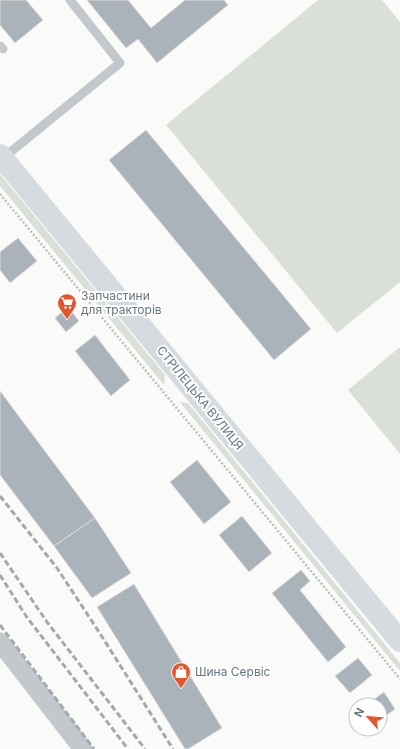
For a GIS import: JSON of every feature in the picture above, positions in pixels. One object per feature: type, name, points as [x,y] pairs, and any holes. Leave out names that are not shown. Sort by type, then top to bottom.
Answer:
[{"type":"street","name":"СТРІЛЕЦЬКА ВУЛИЦЯ","points":[[1,156],[400,641]]},
{"type":"street","points":[[0,642],[83,749]]},
{"type":"lane","points":[[1,156],[120,63],[70,0]]},
{"type":"path","points":[[0,194],[400,679]]},
{"type":"shaded area","points":[[318,0],[382,0],[400,22],[400,282],[337,333],[166,125]]},
{"type":"shaded area","points":[[0,174],[165,375],[164,385],[0,186]]},
{"type":"shaded area","points":[[400,347],[400,454],[348,390]]},
{"type":"shaded area","points":[[180,402],[188,403],[400,663],[400,671]]},
{"type":"building","points":[[0,0],[26,0],[43,20],[15,43],[0,25]]},
{"type":"building","points":[[87,0],[128,0],[151,28],[185,0],[224,0],[228,5],[157,63],[138,39],[126,48]]},
{"type":"building","points":[[146,130],[311,329],[274,360],[109,160]]},
{"type":"building","points":[[18,238],[37,261],[10,283],[0,270],[0,252]]},
{"type":"building","name":"Запчастини для тракторів","points":[[68,307],[79,321],[66,332],[55,318]]},
{"type":"building","points":[[95,335],[130,380],[111,396],[75,351]]},
{"type":"building","points":[[0,391],[95,518],[54,546],[0,475]]},
{"type":"building","points":[[197,460],[231,502],[204,524],[170,482]]},
{"type":"building","points":[[242,516],[272,553],[249,572],[219,535]]},
{"type":"building","points":[[95,518],[131,573],[92,598],[54,546]]},
{"type":"building","points":[[301,570],[310,581],[300,590],[346,647],[328,662],[272,593]]},
{"type":"building","points":[[134,584],[222,728],[188,749],[185,749],[97,607]]},
{"type":"building","points":[[358,658],[372,675],[350,693],[335,676]]},
{"type":"building","points":[[384,692],[387,697],[377,697]]},
{"type":"building","points":[[388,698],[395,709],[388,714]]},
{"type":"railway","points":[[0,496],[57,568],[173,749]]},
{"type":"railway","points":[[0,553],[47,622],[145,749]]},
{"type":"railway","points":[[0,575],[26,616],[128,749]]},
{"type":"railway","points":[[0,625],[94,749]]},
{"type":"place","name":"Запчастини для тракторів","points":[[67,320]]},
{"type":"place","name":"Шина Сервіс","points":[[181,689]]}]
